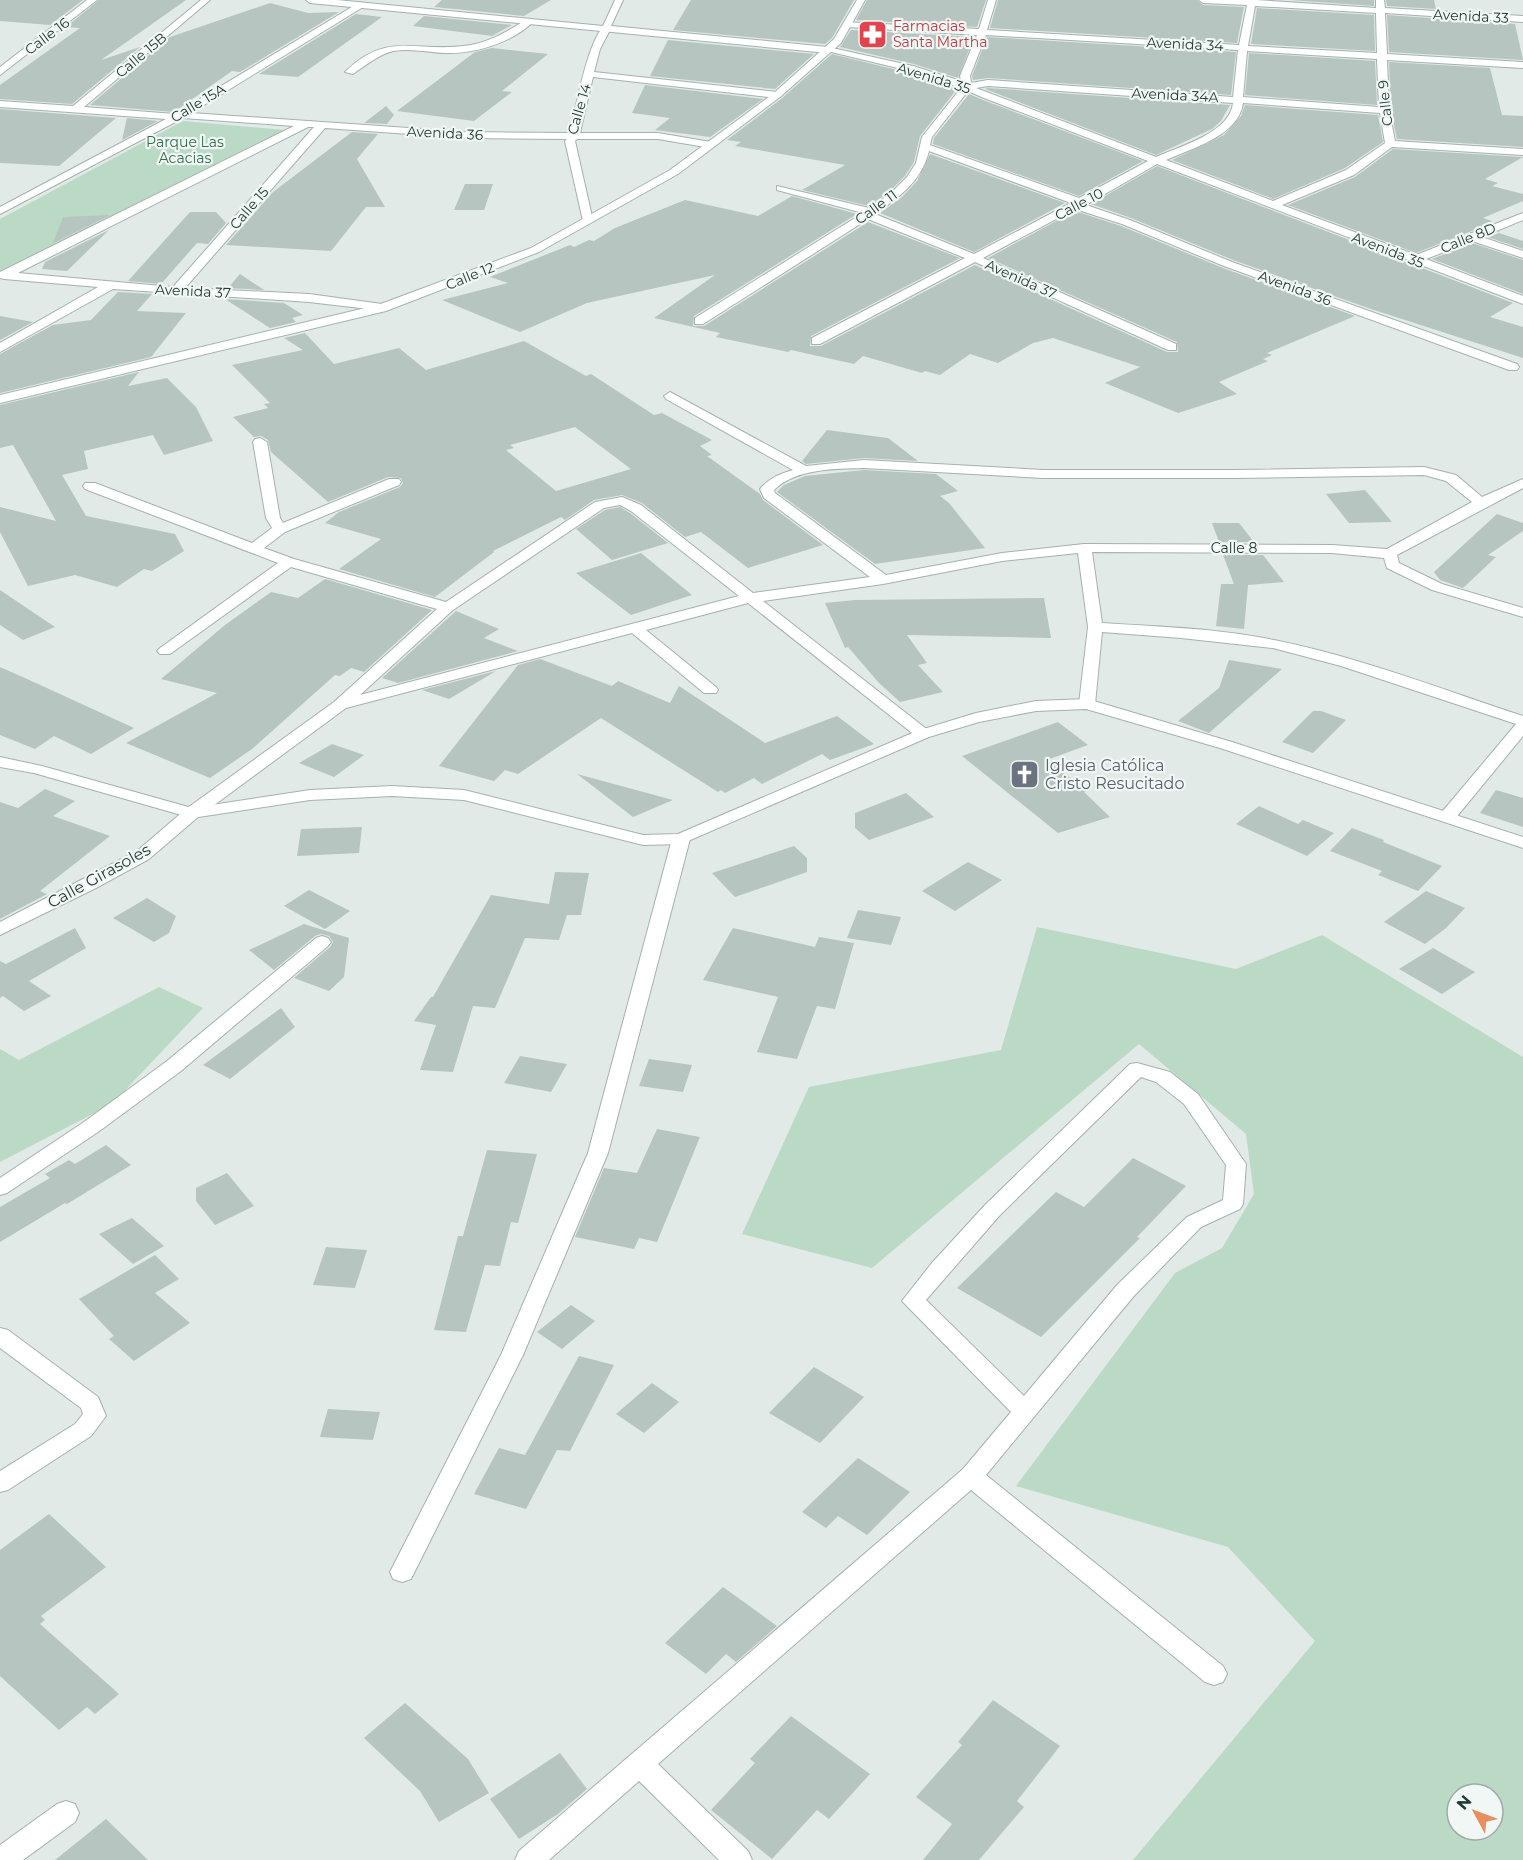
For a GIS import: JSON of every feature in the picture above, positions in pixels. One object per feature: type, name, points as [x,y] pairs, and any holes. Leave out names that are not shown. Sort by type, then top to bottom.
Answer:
[{"type":"street","name":"Calle 16","points":[[0,72],[93,0]]},
{"type":"street","name":"Calle 15B","points":[[76,110],[206,0]]},
{"type":"street","name":"Avenida 35","points":[[310,0],[828,50],[869,59],[967,86],[987,96],[1523,300]]},
{"type":"street","points":[[410,9],[416,0]]},
{"type":"street","name":"Calle 14","points":[[588,221],[570,141],[574,136],[595,50],[619,0]]},
{"type":"street","name":"Calle 12","points":[[0,399],[382,308],[535,250],[674,172],[777,95],[838,41],[861,0]]},
{"type":"street","name":"Calle 11","points":[[699,321],[869,214],[894,196],[911,178],[921,163],[927,137],[967,86],[965,76],[992,0]]},
{"type":"street","name":"Avenida 33","points":[[1203,0],[1523,19]]},
{"type":"street","name":"Calle 9","points":[[1272,205],[1363,166],[1390,144],[1384,110],[1380,0]]},
{"type":"street","name":"Calle 10","points":[[816,341],[1080,204],[1156,161],[1210,136],[1232,119],[1239,99],[1243,48],[1252,2]]},
{"type":"street","name":"Calle 15A","points":[[0,211],[178,116],[360,4]]},
{"type":"street","points":[[350,72],[380,52],[394,48],[455,50],[474,47],[499,40],[530,21]]},
{"type":"street","name":"Avenida 34","points":[[847,24],[1523,65]]},
{"type":"street","points":[[589,74],[777,95]]},
{"type":"street","name":"Avenida 34A","points":[[967,86],[988,83],[1384,110]]},
{"type":"street","name":"Avenida 36","points":[[0,104],[466,135],[658,136],[711,145]]},
{"type":"street","points":[[1,276],[305,125]]},
{"type":"street","name":"Calle 15","points":[[176,291],[321,126]]},
{"type":"street","points":[[1390,144],[1523,152]]},
{"type":"street","name":"Avenida 36","points":[[926,147],[1080,204],[1228,264],[1514,368]]},
{"type":"street","name":"Avenida 37","points":[[781,188],[869,214],[974,258],[1172,348]]},
{"type":"street","name":"Calle 8D","points":[[1414,260],[1523,216]]},
{"type":"street","points":[[1472,237],[1523,255]]},
{"type":"street","name":"Avenida 37","points":[[1,276],[176,291],[309,298],[382,308]]},
{"type":"street","points":[[0,348],[109,286]]},
{"type":"street","points":[[670,396],[805,471]]},
{"type":"street","points":[[260,442],[273,518],[280,529]]},
{"type":"street","points":[[883,580],[769,495],[767,489],[772,483],[805,471],[866,464],[1040,474],[1194,475],[1424,471],[1451,478],[1480,502]]},
{"type":"street","points":[[256,547],[280,529],[394,482]]},
{"type":"street","points":[[1523,483],[1503,494],[1480,502],[1390,554],[1392,565],[1401,572],[1438,587],[1523,613]]},
{"type":"street","points":[[90,486],[256,547],[289,562],[448,607]]},
{"type":"street","points":[[1503,494],[1523,501]]},
{"type":"street","name":"Calle Girasoles","points":[[0,929],[143,855],[192,813],[340,705],[448,607],[600,505],[622,501],[636,508],[750,598]]},
{"type":"street","points":[[1084,548],[1095,627],[1088,704]]},
{"type":"street","name":"Calle 8","points":[[340,705],[750,598],[883,580],[1002,557],[1084,548],[1320,549],[1390,554]]},
{"type":"street","points":[[165,651],[289,562]]},
{"type":"street","points":[[750,598],[922,734]]},
{"type":"street","points":[[633,627],[710,690]]},
{"type":"street","points":[[1095,627],[1181,633],[1273,644],[1346,663],[1523,721]]},
{"type":"street","points":[[0,762],[36,769],[192,813],[310,795],[392,791],[454,794],[643,840],[681,839],[922,734],[976,718],[1036,706],[1088,704],[1226,745],[1448,816],[1523,843]]},
{"type":"street","points":[[1448,816],[1523,726]]},
{"type":"street","points":[[402,1572],[512,1355],[598,1154],[681,839]]},
{"type":"street","points":[[0,1188],[91,1127],[174,1066],[322,942]]},
{"type":"street","points":[[529,1860],[971,1476],[1026,1412],[1125,1291],[1194,1222],[1233,1204],[1236,1164],[1191,1100],[1163,1077],[1137,1069],[958,1246],[913,1301],[1026,1412]]},
{"type":"street","points":[[0,1336],[90,1403],[95,1416],[83,1430],[0,1483]]},
{"type":"street","points":[[971,1476],[1214,1674]]},
{"type":"street","points":[[639,1763],[738,1860]]},
{"type":"street","points":[[1,1860],[66,1813]]},
{"type":"green space","name":"Parque Las Acacias","points":[[183,121],[286,130],[0,273],[0,219]]},
{"type":"green space","points":[[1037,927],[1236,969],[1322,935],[1523,1057],[1523,1860],[1133,1860],[1315,1641],[1228,1547],[1016,1486],[1175,1273],[1222,1248],[1254,1194],[1246,1134],[1139,1044],[872,1268],[742,1234],[809,1087],[1001,1050]]},
{"type":"green space","points":[[159,987],[203,1008],[112,1104],[0,1162],[0,1049],[19,1060]]},
{"type":"building","points":[[0,0],[83,0],[50,25],[0,21]]},
{"type":"building","points":[[99,0],[186,0],[101,60],[140,47],[72,104],[0,99],[0,85],[80,28],[66,27]]},
{"type":"building","points":[[442,0],[551,0],[524,16],[434,7]]},
{"type":"building","points":[[691,0],[854,0],[832,38],[825,44],[673,30]]},
{"type":"building","points":[[867,0],[986,0],[977,27],[856,20]]},
{"type":"building","points":[[998,0],[1197,0],[1203,5],[1244,7],[1237,43],[990,28]]},
{"type":"building","points":[[1290,0],[1374,0],[1374,6]]},
{"type":"building","points":[[1386,0],[1434,0],[1436,9],[1387,6]]},
{"type":"building","points":[[270,3],[308,13],[339,12],[240,72],[232,71],[174,112],[90,105],[170,37]]},
{"type":"building","points":[[1257,8],[1374,15],[1375,51],[1251,44]]},
{"type":"building","points":[[356,14],[382,17],[298,77],[259,74]]},
{"type":"building","points":[[1387,15],[1515,24],[1523,60],[1389,52]]},
{"type":"building","points":[[424,16],[512,25],[492,36],[413,26]]},
{"type":"building","points":[[851,30],[974,37],[958,78],[914,64],[840,47]]},
{"type":"building","points":[[987,37],[1236,52],[1231,95],[988,78],[973,80],[972,76]]},
{"type":"building","points":[[668,40],[814,54],[775,89],[650,76]]},
{"type":"building","points":[[492,48],[548,54],[502,91],[512,92],[474,121],[397,111],[475,52]]},
{"type":"building","points":[[1249,53],[1375,61],[1377,105],[1245,95]]},
{"type":"building","points":[[832,54],[905,72],[957,89],[920,136],[914,162],[905,176],[889,192],[869,206],[802,190],[845,165],[735,146],[741,142],[727,140],[781,99]]},
{"type":"building","points":[[1389,62],[1490,68],[1502,115],[1523,116],[1523,147],[1397,139],[1391,110]]},
{"type":"building","points":[[645,85],[763,99],[710,137],[655,130],[670,118],[632,113]]},
{"type":"building","points":[[985,89],[1230,105],[1221,121],[1212,129],[1156,155]]},
{"type":"building","points":[[969,94],[1143,161],[1079,196],[933,144],[934,138]]},
{"type":"building","points":[[1245,105],[1378,115],[1383,142],[1345,168],[1273,199],[1172,160],[1224,135],[1241,116]]},
{"type":"building","points":[[386,106],[394,115],[387,124],[364,123]]},
{"type":"building","points":[[0,109],[116,118],[59,166],[0,163]]},
{"type":"building","points":[[127,118],[158,121],[122,140]]},
{"type":"building","points":[[352,132],[378,134],[357,159],[385,207],[366,207],[331,251],[226,245],[273,192]]},
{"type":"building","points":[[1393,149],[1523,157],[1485,179],[1498,183],[1492,186],[1523,194],[1523,201],[1483,218],[1492,221],[1482,227],[1416,253],[1288,205],[1355,177]]},
{"type":"building","points":[[930,154],[1065,203],[974,252],[880,213],[902,197],[917,181]]},
{"type":"building","points":[[1157,166],[1513,303],[1490,317],[1523,327],[1523,358],[1371,309],[1233,260],[1091,204]]},
{"type":"building","points":[[465,184],[493,184],[484,210],[454,210]]},
{"type":"building","points":[[792,196],[857,214],[694,316],[693,326],[704,326],[868,222],[960,258],[811,336],[810,346],[821,346],[975,265],[1167,352],[1178,352],[1177,342],[988,258],[1075,211],[1121,226],[1223,268],[1355,316],[1267,353],[1272,355],[1263,359],[1268,361],[1219,382],[1237,394],[1178,413],[1105,383],[1140,367],[1053,338],[1033,343],[998,363],[970,354],[940,375],[925,371],[922,373],[863,356],[854,364],[791,350],[788,352],[716,337],[720,333],[654,318],[715,275],[587,303],[520,332],[442,300],[508,283],[490,277],[570,245],[574,247],[589,240],[594,241],[615,228],[685,200],[758,216]]},
{"type":"building","points":[[190,212],[216,212],[226,223],[208,244],[197,243],[161,284],[128,281]]},
{"type":"building","points":[[110,215],[53,243],[63,217]]},
{"type":"building","points":[[109,230],[67,271],[42,269],[45,262]]},
{"type":"building","points":[[1499,233],[1523,241],[1523,249],[1488,237]]},
{"type":"building","points":[[1472,243],[1523,260],[1523,294],[1432,259]]},
{"type":"building","points":[[240,274],[264,290],[228,288]]},
{"type":"building","points":[[118,292],[152,294],[137,311],[186,313],[151,357],[0,393],[0,354],[53,325],[91,320]]},
{"type":"building","points":[[225,299],[284,303],[303,315],[292,318],[296,322],[270,328]]},
{"type":"building","points":[[0,316],[33,322],[0,340]]},
{"type":"building","points":[[305,333],[334,364],[399,348],[426,370],[524,341],[586,376],[591,374],[654,415],[662,413],[712,440],[700,446],[712,455],[707,456],[760,494],[763,500],[823,545],[748,568],[701,532],[685,537],[642,503],[622,495],[594,500],[565,520],[561,517],[493,551],[435,597],[339,569],[381,539],[325,523],[339,512],[400,487],[403,483],[401,478],[388,477],[328,502],[271,452],[268,440],[261,436],[254,437],[233,417],[268,408],[264,404],[270,403],[232,365],[303,350],[284,338]],"holes":[[[575,427],[631,469],[556,491],[506,450],[514,448],[510,445]]]},
{"type":"building","points":[[139,372],[128,386],[167,378],[196,407],[213,441],[164,455],[153,435],[84,451],[88,469],[62,475],[86,516],[175,534],[184,551],[152,571],[144,569],[117,587],[75,575],[28,586],[0,532],[0,507],[56,521],[13,445],[0,448],[0,405]]},
{"type":"building","points":[[827,430],[888,438],[918,461],[864,458],[806,464],[802,461]]},
{"type":"building","points":[[864,470],[936,474],[958,491],[940,496],[949,503],[985,548],[875,564],[777,492],[784,485],[805,476]]},
{"type":"building","points":[[1365,490],[1392,522],[1349,523],[1326,494]]},
{"type":"building","points":[[620,507],[668,543],[612,560],[576,529],[605,510]]},
{"type":"building","points":[[1497,514],[1523,523],[1523,531],[1488,555],[1496,557],[1463,588],[1440,580],[1434,572]]},
{"type":"building","points":[[1212,523],[1239,523],[1254,542],[1219,542]]},
{"type":"building","points":[[641,553],[692,595],[631,615],[576,573]]},
{"type":"building","points":[[1223,555],[1263,555],[1284,582],[1248,585],[1244,629],[1216,626],[1221,584],[1234,584]]},
{"type":"building","points":[[325,579],[432,610],[364,672],[351,668],[340,676],[335,675],[252,749],[210,778],[126,743],[217,693],[161,679],[225,625],[271,592],[298,598]]},
{"type":"building","points":[[0,590],[55,627],[23,640],[0,625]]},
{"type":"building","points":[[1044,598],[1051,638],[907,635],[927,663],[918,665],[943,692],[900,702],[879,683],[848,647],[845,648],[825,603],[855,600]]},
{"type":"building","points":[[456,611],[499,629],[484,638],[518,651],[398,683],[382,678]]},
{"type":"building","points":[[540,659],[612,686],[618,681],[670,703],[679,686],[765,743],[837,716],[874,744],[830,760],[822,754],[762,784],[754,778],[725,793],[721,790],[718,792],[601,718],[518,774],[505,770],[494,781],[439,766],[518,665]]},
{"type":"building","points":[[1229,660],[1282,669],[1209,733],[1178,721],[1219,688]]},
{"type":"building","points":[[0,667],[134,728],[91,754],[54,736],[35,749],[0,735]]},
{"type":"building","points":[[496,671],[449,699],[422,690]]},
{"type":"building","points":[[1313,711],[1321,711],[1346,720],[1313,753],[1282,742]]},
{"type":"building","points":[[1058,722],[1088,745],[1047,760],[1087,791],[1084,792],[1110,817],[1058,833],[962,756]]},
{"type":"building","points":[[332,744],[364,755],[334,777],[299,763]]},
{"type":"building","points":[[577,774],[673,800],[633,817]]},
{"type":"building","points":[[45,789],[75,801],[53,816],[110,836],[40,891],[47,894],[0,919],[0,802],[18,808]]},
{"type":"building","points":[[1496,790],[1523,798],[1523,827],[1480,813]]},
{"type":"building","points":[[906,793],[934,817],[869,840],[855,828],[855,813]]},
{"type":"building","points":[[1259,806],[1298,824],[1303,820],[1334,833],[1307,856],[1236,824]]},
{"type":"building","points":[[362,827],[359,853],[297,856],[301,829]]},
{"type":"building","points":[[1352,828],[1442,866],[1418,891],[1378,875],[1382,871],[1330,851]]},
{"type":"building","points":[[794,846],[807,858],[807,872],[735,897],[712,873]]},
{"type":"building","points":[[968,862],[1002,880],[955,911],[922,891]]},
{"type":"building","points":[[555,872],[589,873],[581,915],[567,915],[559,940],[525,938],[495,1008],[473,1006],[453,1072],[420,1070],[436,1025],[414,1021],[433,997],[491,895],[549,904]]},
{"type":"building","points":[[309,890],[350,911],[325,929],[284,906]]},
{"type":"building","points":[[1426,891],[1465,908],[1446,928],[1425,944],[1384,922]]},
{"type":"building","points":[[147,898],[176,916],[169,933],[154,942],[113,918]]},
{"type":"building","points":[[858,910],[901,917],[891,945],[847,938]]},
{"type":"building","points":[[304,924],[349,938],[344,977],[329,991],[294,978],[330,947],[333,942],[329,936],[321,934],[315,936],[274,970],[249,950]]},
{"type":"building","points":[[75,928],[86,948],[29,981],[51,996],[24,1011],[3,996],[0,998],[0,961],[6,964]]},
{"type":"building","points":[[733,928],[815,947],[819,937],[854,943],[835,1009],[817,1006],[797,1059],[757,1052],[778,997],[703,980]]},
{"type":"building","points":[[1433,948],[1475,972],[1442,994],[1399,969]]},
{"type":"building","points":[[281,1008],[295,1027],[230,1079],[203,1065]]},
{"type":"building","points":[[520,1056],[567,1064],[551,1092],[504,1083]]},
{"type":"building","points":[[649,1059],[692,1065],[683,1092],[639,1086]]},
{"type":"building","points":[[657,1129],[700,1137],[657,1242],[639,1238],[634,1249],[575,1237],[604,1168],[637,1173]]},
{"type":"building","points":[[106,1145],[131,1165],[0,1242],[0,1207],[50,1178],[45,1174],[69,1160],[75,1164]]},
{"type":"building","points":[[487,1150],[537,1154],[518,1223],[511,1222],[500,1266],[485,1265],[466,1332],[434,1330],[458,1236],[463,1236]]},
{"type":"building","points":[[1133,1158],[1186,1186],[1137,1237],[1140,1238],[1041,1337],[957,1288],[1056,1192],[1084,1207]]},
{"type":"building","points":[[227,1173],[254,1206],[215,1225],[196,1201],[196,1188]]},
{"type":"building","points":[[132,1218],[164,1246],[133,1264],[99,1234]]},
{"type":"building","points":[[326,1247],[367,1250],[355,1288],[313,1285]]},
{"type":"building","points":[[155,1255],[179,1279],[155,1293],[190,1323],[134,1361],[109,1339],[114,1336],[79,1299]]},
{"type":"building","points":[[571,1305],[595,1321],[562,1349],[537,1332]]},
{"type":"building","points":[[579,1356],[614,1365],[570,1451],[557,1450],[526,1509],[474,1494],[499,1448],[525,1455]]},
{"type":"building","points":[[814,1367],[864,1397],[820,1443],[769,1413]]},
{"type":"building","points":[[652,1383],[679,1402],[644,1433],[616,1414]]},
{"type":"building","points":[[328,1409],[380,1412],[373,1440],[320,1437]]},
{"type":"building","points":[[858,1458],[910,1492],[867,1535],[838,1516],[826,1528],[802,1512]]},
{"type":"building","points":[[49,1514],[106,1567],[41,1616],[45,1620],[40,1624],[119,1694],[95,1714],[87,1707],[59,1730],[0,1676],[0,1550]]},
{"type":"building","points":[[723,1587],[777,1626],[736,1662],[726,1654],[706,1674],[665,1643]]},
{"type":"building","points":[[993,1700],[1060,1746],[1017,1801],[1024,1807],[979,1860],[923,1860],[952,1824],[916,1797],[962,1745],[958,1742]]},
{"type":"building","points":[[405,1703],[468,1759],[489,1793],[439,1822],[420,1791],[364,1738]]},
{"type":"building","points":[[791,1716],[870,1774],[829,1819],[817,1810],[772,1859],[711,1810],[755,1763],[750,1759]]},
{"type":"building","points":[[560,1753],[587,1789],[558,1814],[519,1839],[490,1799]]},
{"type":"building","points":[[106,1819],[148,1860],[55,1860]]},
{"type":"place","name":"Farmacias Santa Martha","points":[[872,34]]},
{"type":"place","name":"Iglesia Católica Cristo Resucitado","points":[[1024,774]]}]
